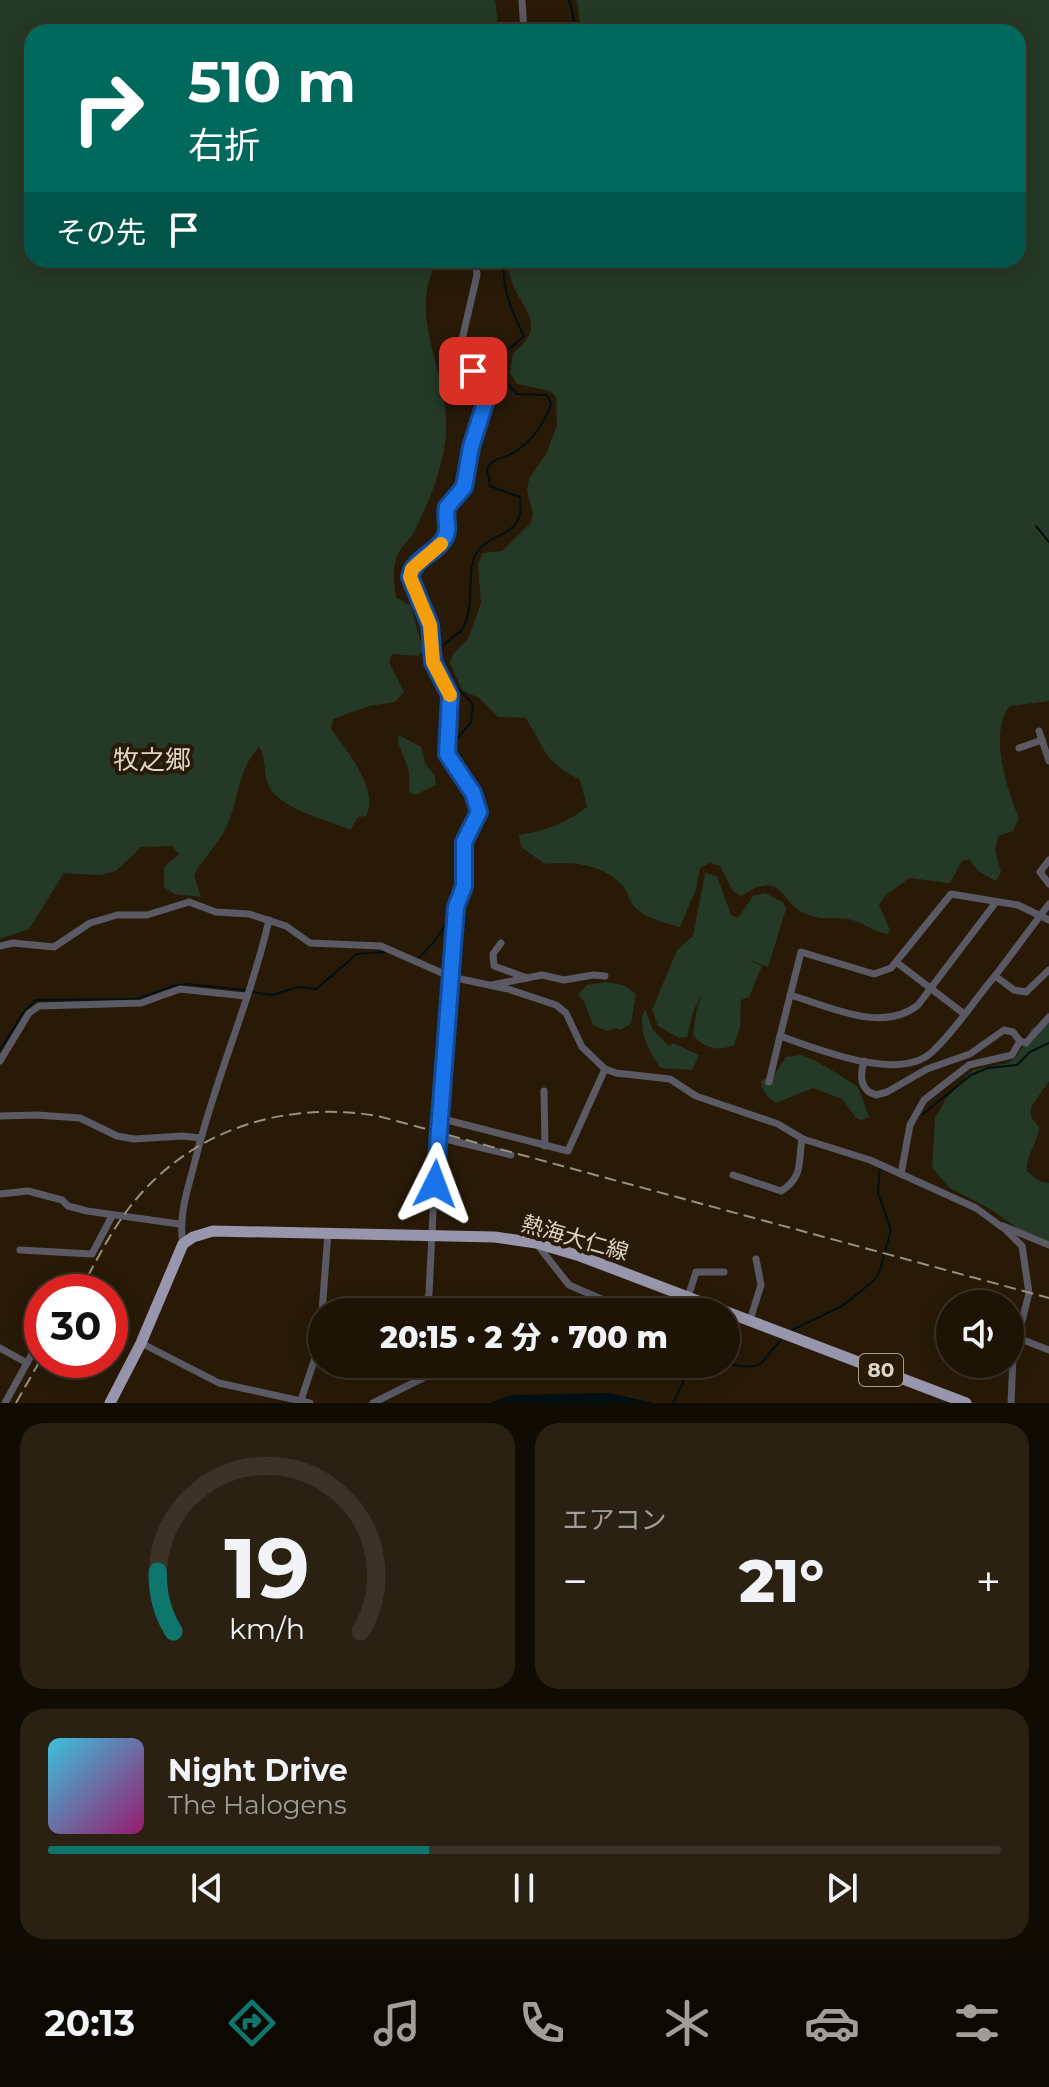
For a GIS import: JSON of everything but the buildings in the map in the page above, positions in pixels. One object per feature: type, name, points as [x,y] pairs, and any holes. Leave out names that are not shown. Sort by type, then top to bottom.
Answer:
[{"type":"main road","name":"熱海大仁線","points":[[183,1244],[193,1237],[213,1231],[495,1237],[536,1243],[580,1256],[966,1403]]},
{"type":"main road","points":[[110,1403],[141,1343],[183,1244]]},
{"type":"street","points":[[522,0],[524,24]]},
{"type":"street","points":[[427,1298],[456,907],[464,886],[462,855],[467,835],[479,812],[473,793],[447,754],[450,695],[433,662],[430,625],[410,577],[412,569],[439,547],[447,534],[445,513],[464,487],[471,447],[483,415],[483,386],[463,356],[461,344],[476,268]]},
{"type":"street","points":[[1039,731],[1049,761]]},
{"type":"street","points":[[1019,748],[1042,740]]},
{"type":"street","points":[[1049,860],[1040,872],[1049,884]]},
{"type":"street","points":[[769,1082],[801,952],[874,974],[882,973],[896,962],[951,894],[1024,907],[1049,920]]},
{"type":"street","points":[[0,946],[13,943],[54,947],[90,923],[117,915],[147,915],[189,902],[216,912],[249,914],[269,920],[286,926],[310,943],[381,946],[451,977],[508,989],[561,1008],[582,1047],[605,1069],[670,1079],[696,1096],[778,1124],[802,1139],[870,1160],[976,1208],[1019,1242],[1024,1251],[1029,1293],[1024,1313]]},
{"type":"street","points":[[790,995],[873,1018],[891,1019],[911,1011],[996,902]]},
{"type":"street","points":[[780,1036],[894,1067],[918,1062],[931,1053],[995,976],[1049,904]]},
{"type":"street","points":[[183,1244],[179,1224],[200,1138],[247,992],[256,973],[269,920]]},
{"type":"street","points":[[501,943],[493,954],[494,966],[529,978]]},
{"type":"street","points":[[896,962],[963,1013]]},
{"type":"street","points":[[995,976],[1014,990],[1026,992],[1049,970]]},
{"type":"street","points":[[490,986],[499,981],[542,975],[571,980],[605,976]]},
{"type":"street","points":[[0,1061],[29,1013],[39,1006],[141,1003],[180,989],[247,992]]},
{"type":"street","points":[[864,1061],[863,1084],[869,1092],[881,1095],[927,1069],[970,1054],[1004,1030],[1013,1032],[1026,1043],[1049,1017]]},
{"type":"street","points":[[901,1174],[910,1125],[924,1100],[969,1065],[1012,1055],[1020,1041]]},
{"type":"street","points":[[439,1118],[565,1151],[571,1147],[605,1069]]},
{"type":"street","points":[[544,1091],[545,1146]]},
{"type":"street","points":[[0,1116],[80,1118],[117,1136],[134,1139],[170,1136],[200,1138]]},
{"type":"street","points":[[437,1137],[511,1155]]},
{"type":"street","points":[[733,1175],[781,1191],[796,1180],[801,1163],[802,1139]]},
{"type":"street","points":[[0,1194],[28,1191],[62,1200],[73,1208],[179,1224]]},
{"type":"street","points":[[20,1250],[92,1254],[112,1216]]},
{"type":"street","points":[[999,1225],[1049,1245]]},
{"type":"street","points":[[323,1298],[328,1232]]},
{"type":"street","points":[[536,1243],[569,1285],[599,1298]]},
{"type":"street","points":[[750,1320],[761,1285],[756,1259]]},
{"type":"street","points":[[688,1297],[696,1272],[724,1272]]},
{"type":"street","points":[[1024,1340],[1049,1350]]},
{"type":"street","points":[[141,1343],[219,1383],[310,1403]]},
{"type":"street","points":[[0,1348],[24,1361]]},
{"type":"street","points":[[5,1403],[24,1368]]},
{"type":"street","points":[[301,1400],[308,1378]]},
{"type":"street","points":[[373,1403],[423,1378]]},
{"type":"street","points":[[1011,1403],[1012,1378]]},
{"type":"green space","points":[[0,0],[495,0],[498,24],[24,24],[24,268],[435,268],[426,302],[427,323],[442,388],[446,432],[431,495],[414,533],[400,550],[394,567],[396,597],[411,606],[423,651],[418,656],[392,654],[389,662],[404,692],[395,702],[369,706],[333,719],[331,729],[365,783],[369,795],[366,816],[358,817],[350,830],[281,800],[268,784],[259,747],[246,766],[226,828],[194,875],[201,897],[174,894],[164,887],[164,867],[179,854],[172,846],[141,847],[116,871],[100,875],[64,873],[29,929],[0,939]]},
{"type":"green space","points":[[577,0],[1049,0],[1049,701],[1010,706],[1004,717],[1000,731],[1002,761],[1019,818],[1013,831],[998,836],[995,851],[1001,872],[996,881],[978,871],[969,859],[962,861],[950,883],[909,878],[884,897],[879,905],[890,930],[888,934],[852,920],[821,918],[804,913],[773,886],[755,888],[741,896],[733,891],[720,866],[710,863],[700,868],[696,889],[680,927],[639,911],[622,885],[606,872],[576,864],[545,864],[521,847],[519,835],[555,826],[587,807],[580,780],[552,760],[526,718],[498,717],[479,698],[462,690],[450,663],[453,654],[468,639],[481,603],[478,564],[483,553],[502,551],[531,523],[533,513],[527,491],[529,479],[546,454],[557,426],[556,397],[550,391],[517,384],[510,373],[513,353],[526,341],[531,330],[530,319],[514,286],[510,268],[1026,268],[1026,24],[580,24]]},
{"type":"green space","points":[[399,735],[421,747],[436,785],[415,795],[409,792],[409,771],[398,742]]},
{"type":"green space","points":[[705,873],[717,876],[731,915],[738,918],[753,896],[765,893],[783,902],[786,909],[768,967],[745,958],[762,966],[749,997],[741,1000],[740,1027],[734,1045],[722,1048],[706,1046],[693,1035],[697,1008],[703,994],[694,1009],[687,1037],[679,1038],[658,1026],[652,1010],[677,950],[693,936]]},
{"type":"green space","points":[[605,982],[623,985],[636,994],[631,1024],[620,1030],[607,1031],[593,1025],[584,1001],[578,995],[587,985]]},
{"type":"green space","points":[[645,1009],[653,1030],[669,1046],[673,1043],[699,1055],[692,1070],[661,1068],[648,1048],[643,1032]]},
{"type":"green space","points":[[1049,1020],[1049,1081],[1031,1107],[1031,1117],[1039,1127],[1027,1171],[1039,1181],[1049,1183],[1049,1242],[1018,1229],[992,1210],[950,1188],[932,1168],[935,1118],[946,1099],[972,1070],[1008,1063],[1017,1056],[1032,1028]]},
{"type":"green space","points":[[801,1055],[858,1087],[869,1117],[856,1118],[842,1099],[813,1088],[776,1103],[770,1098],[761,1081],[775,1074],[786,1057]]},
{"type":"shaded area","points":[[609,1393],[655,1403],[490,1403],[512,1395]]},
{"type":"waterway","points":[[568,0],[575,24]]},
{"type":"waterway","points":[[460,909],[467,890],[469,844],[486,818],[476,789],[451,746],[471,722],[473,704],[449,680],[439,652],[464,626],[477,552],[514,527],[518,520],[520,497],[490,486],[487,469],[492,462],[520,449],[531,438],[551,403],[547,395],[517,394],[504,380],[507,351],[524,336],[512,309],[504,268]]},
{"type":"waterway","points":[[1036,526],[1049,542]]},
{"type":"waterway","points":[[417,960],[452,915]]},
{"type":"waterway","points":[[252,992],[272,995],[298,987],[316,989],[357,954],[385,952]]},
{"type":"waterway","points":[[0,1050],[23,1013],[36,1000],[137,999],[187,984],[245,990]]},
{"type":"waterway","points":[[923,1114],[971,1075],[988,1068],[1017,1065],[1030,1052],[1049,1043]]},
{"type":"waterway","points":[[792,1330],[842,1306],[879,1273],[891,1230],[878,1193],[880,1169]]},
{"type":"waterway","points":[[740,1366],[759,1365],[781,1340]]},
{"type":"waterway","points":[[673,1403],[685,1378]]},
{"type":"railway","points":[[89,1274],[129,1208],[153,1181],[180,1158],[209,1140],[240,1127],[273,1118],[342,1112],[378,1116],[1049,1298]]},
{"type":"railway","points":[[16,1403],[30,1378]]},
{"type":"slow traffic","points":[[441,544],[412,569],[410,577],[430,625],[433,662],[450,695]]},
{"type":"district","name":"牧之郷","points":[[152,760]]},
{"type":"route","points":[[435,1184],[456,907],[465,881],[462,855],[464,842],[479,812],[473,793],[447,754],[450,695],[433,662],[430,625],[410,577],[412,569],[444,540],[448,527],[447,507],[464,487],[471,447],[485,403],[483,386],[473,371]]}]
